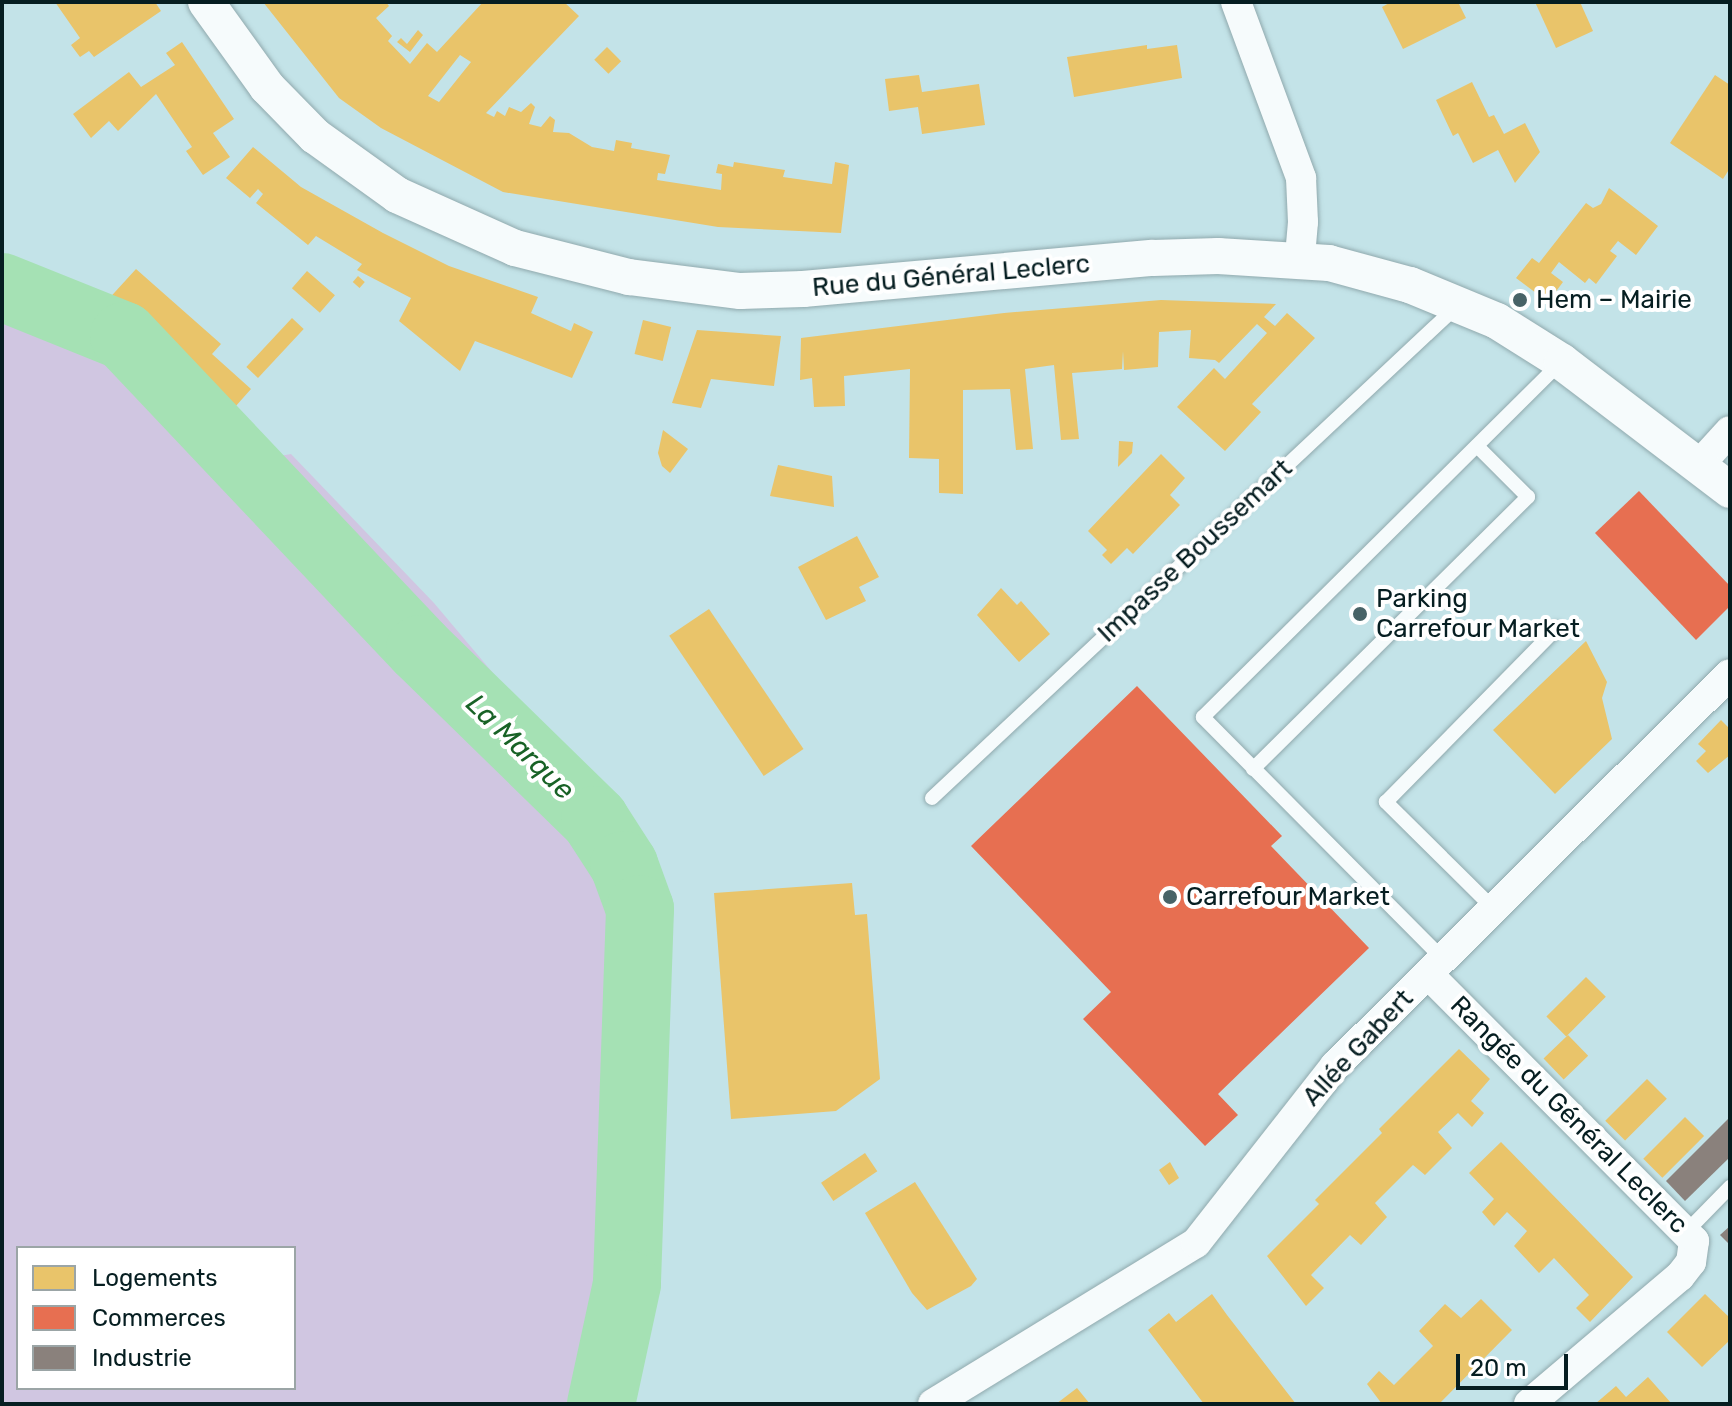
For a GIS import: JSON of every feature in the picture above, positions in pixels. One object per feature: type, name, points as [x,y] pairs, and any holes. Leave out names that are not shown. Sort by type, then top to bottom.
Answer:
[{"type":"street","name":"Rue du Général Leclerc","points":[[206,2],[267,87],[339,156],[397,195],[429,211],[474,232],[565,263],[693,287],[772,291],[1153,258],[1300,259],[1383,277],[1497,321],[1562,362],[1730,490]]},
{"type":"street","points":[[1236,2],[1301,178],[1303,222],[1300,259]]},
{"type":"street","points":[[1698,466],[1730,431]]},
{"type":"street","name":"Allée Gabert","points":[[933,1404],[965,1395],[1196,1243],[1320,1082],[1730,674]]},
{"type":"street","name":"Rangée du Général Leclerc","points":[[1435,967],[1694,1241],[1691,1262],[1655,1300],[1529,1404]]},
{"type":"lane","name":"Impasse Boussemart","points":[[932,798],[1459,304]]},
{"type":"lane","points":[[1435,967],[1203,717],[1562,362]]},
{"type":"lane","points":[[1253,769],[1528,497],[1477,446]]},
{"type":"lane","points":[[1493,908],[1386,802],[1556,629]]},
{"type":"lane","points":[[1687,1231],[1730,1187]]},
{"type":"shaded area","points":[[2,323],[107,364],[209,469],[291,454],[434,603],[648,857],[659,1004],[630,1383],[618,1404],[2,1404]]},
{"type":"building: Logements","points":[[55,2],[155,2],[161,11],[94,57],[89,51],[80,57],[71,45],[80,38]]},
{"type":"building: Logements","points":[[263,2],[386,2],[389,6],[376,18],[392,36],[388,41],[410,64],[427,43],[437,52],[483,2],[564,2],[579,16],[486,113],[494,117],[497,111],[505,116],[509,107],[521,112],[531,103],[535,107],[529,124],[541,127],[550,116],[555,120],[553,132],[569,133],[592,147],[614,151],[616,140],[632,143],[631,148],[670,155],[665,174],[658,173],[657,180],[721,190],[722,174],[716,173],[718,164],[733,167],[734,162],[785,170],[783,177],[832,184],[835,162],[849,165],[841,233],[718,227],[503,192],[381,128],[339,98]],"holes":[[[460,55],[471,62],[439,102],[428,96]]]},
{"type":"building: Logements","points":[[1391,2],[1458,2],[1466,18],[1403,49],[1382,7]]},
{"type":"building: Logements","points":[[1535,2],[1580,2],[1593,31],[1556,48]]},
{"type":"building: Logements","points":[[418,30],[423,35],[410,52],[397,42],[401,38],[407,44]]},
{"type":"building: Logements","points":[[182,42],[234,119],[213,133],[230,157],[203,175],[186,151],[192,147],[156,94],[118,131],[109,121],[91,138],[73,114],[129,72],[141,87],[175,65],[166,53]]},
{"type":"building: Logements","points":[[1147,45],[1147,49],[1177,45],[1182,78],[1074,97],[1067,57]]},
{"type":"building: Logements","points":[[607,47],[621,61],[608,74],[594,60]]},
{"type":"building: Logements","points":[[919,75],[922,92],[979,84],[985,125],[922,134],[918,107],[889,111],[885,79]]},
{"type":"building: Logements","points":[[1715,75],[1730,85],[1730,168],[1723,179],[1670,143]]},
{"type":"building: Logements","points":[[1472,82],[1489,117],[1494,115],[1504,134],[1525,123],[1540,152],[1515,183],[1498,150],[1473,163],[1458,133],[1453,136],[1436,100]]},
{"type":"building: Logements","points":[[253,147],[301,187],[383,233],[449,266],[538,297],[531,313],[571,331],[574,323],[593,332],[572,378],[475,341],[460,371],[399,321],[411,298],[357,270],[362,264],[316,236],[308,245],[256,203],[263,194],[258,189],[250,198],[226,178]]},
{"type":"building: Logements","points":[[1609,188],[1658,226],[1636,255],[1618,241],[1610,251],[1617,256],[1596,284],[1589,278],[1585,283],[1559,262],[1551,273],[1563,282],[1548,302],[1516,278],[1532,258],[1539,263],[1586,203],[1593,208],[1601,204]]},
{"type":"building: Logements","points":[[136,269],[221,344],[212,354],[251,389],[227,416],[160,355],[120,327],[94,315]]},
{"type":"building: Logements","points":[[307,271],[335,295],[320,313],[292,288]]},
{"type":"building: Logements","points":[[358,276],[365,282],[360,288],[353,282]]},
{"type":"building: Logements","points":[[1161,300],[1276,304],[1264,317],[1275,326],[1287,313],[1315,338],[1252,404],[1261,412],[1225,451],[1177,407],[1214,368],[1225,379],[1267,333],[1257,324],[1219,363],[1189,358],[1191,330],[1159,332],[1158,367],[1124,370],[1123,351],[1122,369],[1072,373],[1079,439],[1061,440],[1054,365],[1025,369],[1033,449],[1016,450],[1010,389],[963,390],[963,494],[939,493],[939,459],[909,458],[910,369],[844,376],[845,406],[814,407],[812,378],[800,380],[801,338],[1004,313]]},
{"type":"building: Logements","points":[[292,318],[304,329],[258,378],[246,367]]},
{"type":"building: Logements","points":[[643,320],[671,327],[663,361],[635,354]]},
{"type":"building: Logements","points":[[697,330],[781,336],[774,386],[711,379],[701,408],[672,403]]},
{"type":"building: Logements","points":[[663,430],[688,449],[670,473],[662,466],[658,453]]},
{"type":"building: Logements","points":[[1119,441],[1133,442],[1132,453],[1118,467]]},
{"type":"building: Logements","points":[[1161,454],[1185,478],[1170,495],[1180,505],[1133,554],[1127,548],[1111,564],[1102,555],[1107,550],[1088,531]]},
{"type":"building: Logements","points":[[778,465],[832,476],[834,507],[770,496]]},
{"type":"building: Logements","points":[[857,536],[879,577],[859,587],[866,601],[826,620],[798,567]]},
{"type":"building: Logements","points":[[1001,588],[1017,605],[1021,601],[1050,634],[1019,662],[977,615]]},
{"type":"building: Logements","points":[[709,609],[804,749],[764,776],[669,636]]},
{"type":"building: Logements","points":[[1586,641],[1607,682],[1602,698],[1612,739],[1555,794],[1493,730]]},
{"type":"building: Logements","points":[[1721,720],[1730,729],[1730,755],[1708,773],[1696,761],[1706,751],[1698,744]]},
{"type":"building: Logements","points":[[852,883],[855,915],[867,914],[880,1079],[836,1111],[731,1119],[714,893]]},
{"type":"building: Logements","points":[[1586,977],[1606,997],[1566,1036],[1546,1017]]},
{"type":"building: Logements","points":[[1568,1035],[1588,1056],[1564,1079],[1544,1059]]},
{"type":"building: Logements","points":[[1459,1049],[1490,1079],[1471,1101],[1484,1113],[1472,1127],[1458,1113],[1438,1132],[1452,1148],[1425,1175],[1413,1165],[1375,1203],[1387,1217],[1361,1245],[1350,1235],[1311,1275],[1324,1288],[1306,1306],[1267,1256],[1319,1204],[1315,1200],[1382,1133],[1379,1129]]},
{"type":"building: Logements","points":[[1647,1079],[1667,1099],[1625,1141],[1605,1121]]},
{"type":"building: Logements","points":[[1685,1117],[1704,1136],[1662,1178],[1643,1159]]},
{"type":"building: Logements","points":[[1501,1142],[1633,1277],[1590,1322],[1576,1308],[1589,1295],[1554,1258],[1539,1273],[1514,1246],[1527,1231],[1507,1212],[1494,1226],[1482,1212],[1494,1199],[1469,1173]]},
{"type":"building: Logements","points":[[865,1153],[877,1171],[833,1201],[821,1183]]},
{"type":"building: Logements","points":[[1170,1162],[1179,1178],[1169,1185],[1159,1170]]},
{"type":"building: Logements","points":[[915,1182],[977,1279],[971,1286],[927,1310],[912,1293],[865,1213]]},
{"type":"building: Logements","points":[[1212,1294],[1296,1404],[1204,1404],[1148,1330],[1169,1313],[1176,1322]]},
{"type":"building: Logements","points":[[1705,1294],[1730,1318],[1730,1340],[1702,1367],[1667,1332]]},
{"type":"building: Logements","points":[[1481,1299],[1512,1330],[1439,1404],[1382,1404],[1367,1384],[1379,1371],[1394,1385],[1433,1346],[1419,1331],[1445,1304],[1461,1318]]},
{"type":"building: Logements","points":[[1648,1377],[1672,1404],[1595,1404],[1616,1386],[1626,1397]]},
{"type":"building: Logements","points":[[1077,1388],[1090,1404],[1056,1404]]},
{"type":"building: Commerces","points":[[1639,491],[1730,586],[1730,606],[1696,640],[1595,533]]},
{"type":"building: Commerces","name":"Carrefour Market","points":[[1137,686],[1282,836],[1271,846],[1369,948],[1218,1094],[1238,1115],[1205,1146],[1083,1019],[1111,992],[971,846]]},
{"type":"building: Industrie","points":[[1730,1117],[1730,1157],[1685,1201],[1666,1181]]},
{"type":"building: Industrie","points":[[1730,1226],[1730,1245],[1720,1235]]},
{"type":"waterway","name":"La Marque","points":[[2,287],[124,336],[420,649],[595,820],[624,865],[640,909],[627,1284],[601,1404]]},
{"type":"place","name":"Hem – Mairie","points":[[1520,300]]},
{"type":"place","name":"Parking Carrefour Market","points":[[1360,614]]},
{"type":"place","name":"Carrefour Market","points":[[1170,897]]}]
